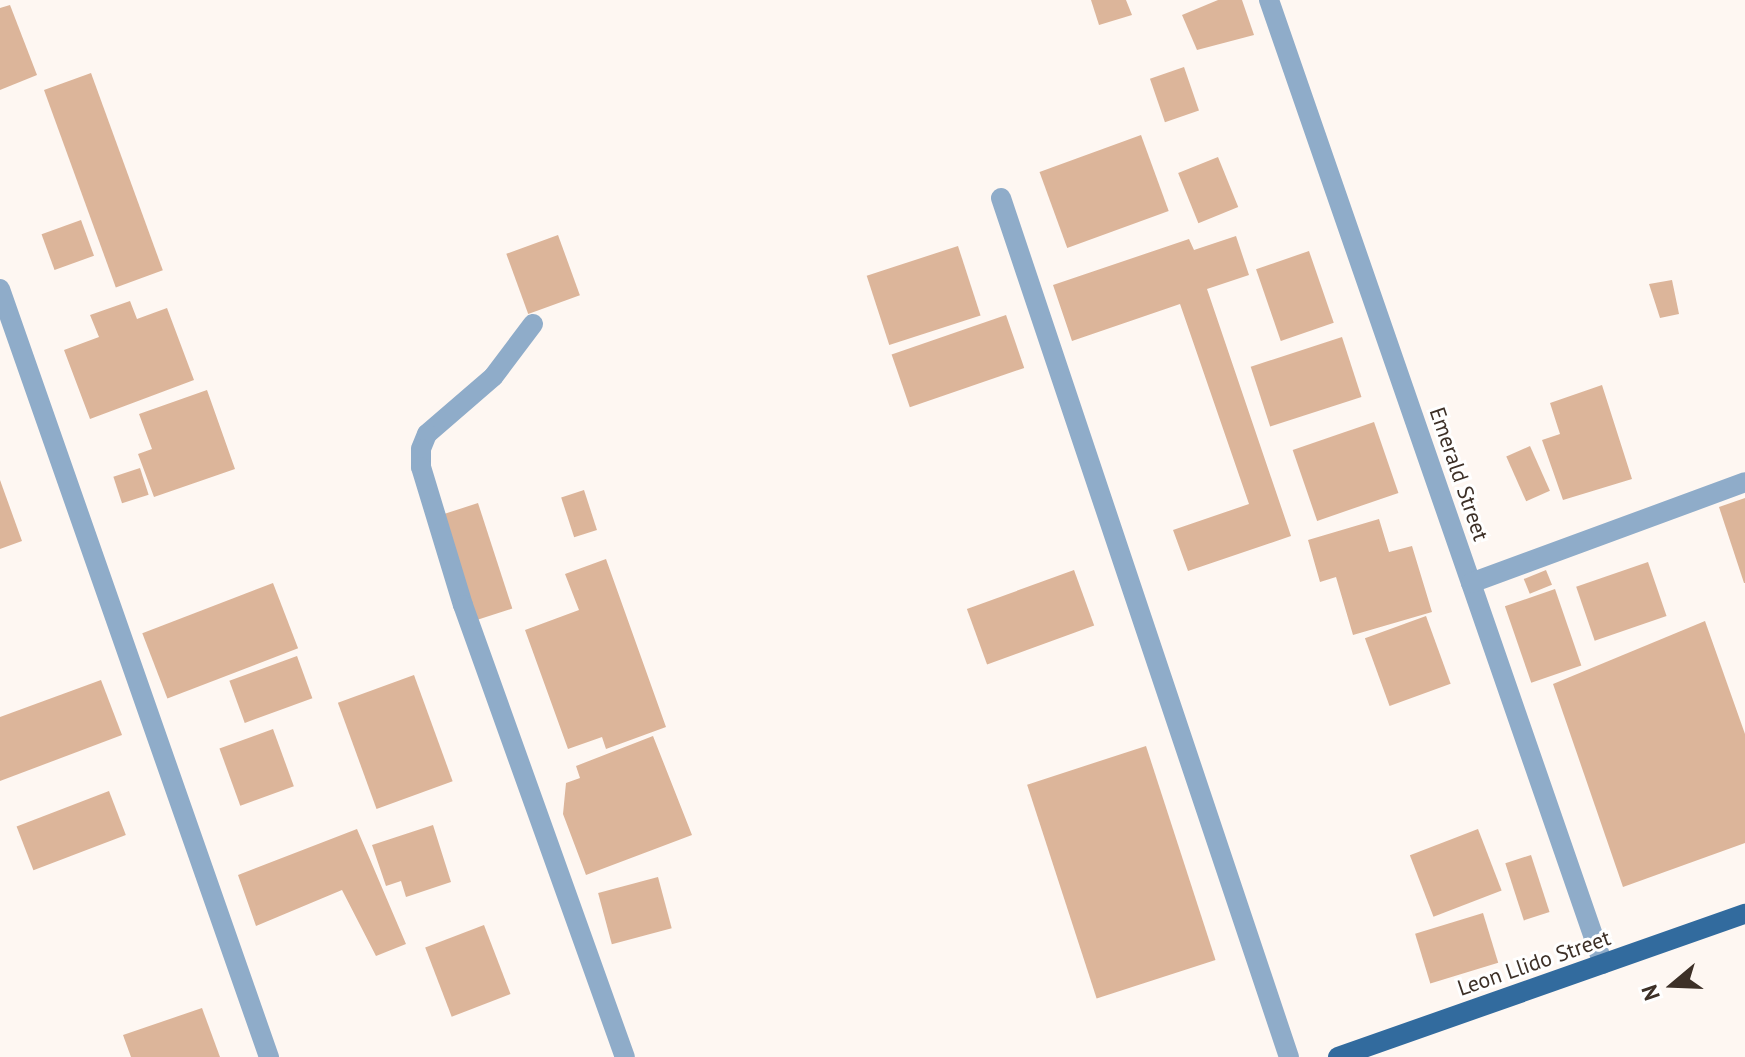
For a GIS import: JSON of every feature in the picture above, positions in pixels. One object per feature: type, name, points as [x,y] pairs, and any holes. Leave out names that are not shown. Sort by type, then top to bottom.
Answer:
[{"type":"main road","name":"Leon Llido Street","points":[[1338,1057],[1745,914]]},
{"type":"street","name":"Emerald Street","points":[[1269,0],[1603,964]]},
{"type":"street","points":[[1001,198],[1289,1057]]},
{"type":"street","points":[[0,289],[269,1057]]},
{"type":"street","points":[[533,324],[493,377],[427,434],[421,449],[421,467],[463,605],[625,1057]]},
{"type":"street","points":[[1471,583],[1745,482]]},
{"type":"building","points":[[1091,0],[1126,0],[1132,15],[1099,25]]},
{"type":"building","points":[[1218,0],[1242,0],[1254,35],[1197,50],[1182,15]]},
{"type":"building","points":[[10,5],[37,75],[0,90],[0,8]]},
{"type":"building","points":[[1184,67],[1199,110],[1165,122],[1150,79]]},
{"type":"building","points":[[91,73],[163,270],[116,287],[44,90]]},
{"type":"building","points":[[1141,135],[1169,211],[1067,248],[1040,172]]},
{"type":"building","points":[[1218,157],[1238,207],[1198,223],[1178,173]]},
{"type":"building","points":[[81,220],[94,256],[55,270],[42,234]]},
{"type":"building","points":[[558,235],[580,295],[528,314],[506,254]]},
{"type":"building","points":[[1236,236],[1249,275],[1207,289],[1291,536],[1188,571],[1173,530],[1249,504],[1180,304],[1072,341],[1053,285],[1189,239],[1194,250]]},
{"type":"building","points":[[958,246],[981,315],[889,345],[867,276]]},
{"type":"building","points":[[1309,251],[1334,323],[1281,341],[1256,269]]},
{"type":"building","points":[[1672,280],[1679,314],[1660,318],[1649,284]]},
{"type":"building","points":[[130,301],[137,319],[167,308],[194,380],[90,419],[64,350],[99,337],[90,315]]},
{"type":"building","points":[[1006,315],[1024,368],[910,407],[892,354]]},
{"type":"building","points":[[1342,337],[1361,397],[1270,427],[1251,367]]},
{"type":"building","points":[[1602,385],[1632,479],[1563,500],[1542,440],[1560,434],[1550,403]]},
{"type":"building","points":[[207,390],[235,469],[154,497],[138,454],[152,449],[139,414]]},
{"type":"building","points":[[1374,422],[1398,493],[1317,521],[1293,450]]},
{"type":"building","points":[[1530,446],[1550,491],[1526,501],[1506,457]]},
{"type":"building","points":[[140,468],[149,495],[122,503],[113,477]]},
{"type":"building","points":[[0,480],[22,541],[0,549]]},
{"type":"building","points":[[584,490],[597,530],[574,537],[561,497]]},
{"type":"building","points":[[1745,498],[1745,583],[1744,583],[1719,507]]},
{"type":"building","points":[[478,503],[512,609],[475,621],[441,515]]},
{"type":"building","points":[[1379,519],[1389,552],[1412,546],[1432,612],[1353,635],[1336,577],[1320,582],[1308,540]]},
{"type":"building","points":[[606,559],[666,727],[606,749],[602,737],[568,749],[525,630],[579,610],[565,574]]},
{"type":"building","points":[[1648,562],[1667,616],[1595,641],[1576,587]]},
{"type":"building","points":[[1074,570],[1094,625],[987,664],[967,609]]},
{"type":"building","points":[[1546,570],[1552,585],[1530,594],[1524,579]]},
{"type":"building","points":[[273,583],[298,648],[167,699],[142,633]]},
{"type":"building","points":[[1555,589],[1581,666],[1531,683],[1505,606]]},
{"type":"building","points":[[1426,616],[1451,684],[1390,706],[1365,638]]},
{"type":"building","points":[[1705,621],[1745,734],[1745,843],[1623,887],[1553,684]]},
{"type":"building","points":[[297,656],[312,698],[245,723],[229,681]]},
{"type":"building","points":[[414,675],[453,781],[377,809],[338,703]]},
{"type":"building","points":[[101,680],[122,735],[0,781],[0,717]]},
{"type":"building","points":[[273,729],[294,786],[240,806],[219,748]]},
{"type":"building","points":[[653,736],[692,835],[586,875],[563,814],[566,783],[580,778],[576,766]]},
{"type":"building","points":[[1146,746],[1216,960],[1097,999],[1027,785]]},
{"type":"building","points":[[109,791],[126,835],[33,870],[17,826]]},
{"type":"building","points":[[433,825],[451,882],[406,897],[401,881],[386,886],[372,845]]},
{"type":"building","points":[[357,829],[406,944],[376,956],[342,890],[256,926],[238,875]]},
{"type":"building","points":[[1478,829],[1502,891],[1434,917],[1410,855]]},
{"type":"building","points":[[1531,855],[1550,912],[1524,920],[1505,863]]},
{"type":"building","points":[[658,877],[672,928],[612,944],[598,893]]},
{"type":"building","points":[[1483,913],[1498,963],[1430,983],[1415,934]]},
{"type":"building","points":[[484,925],[511,994],[452,1017],[425,948]]},
{"type":"building","points":[[202,1008],[220,1057],[131,1057],[123,1035]]}]
